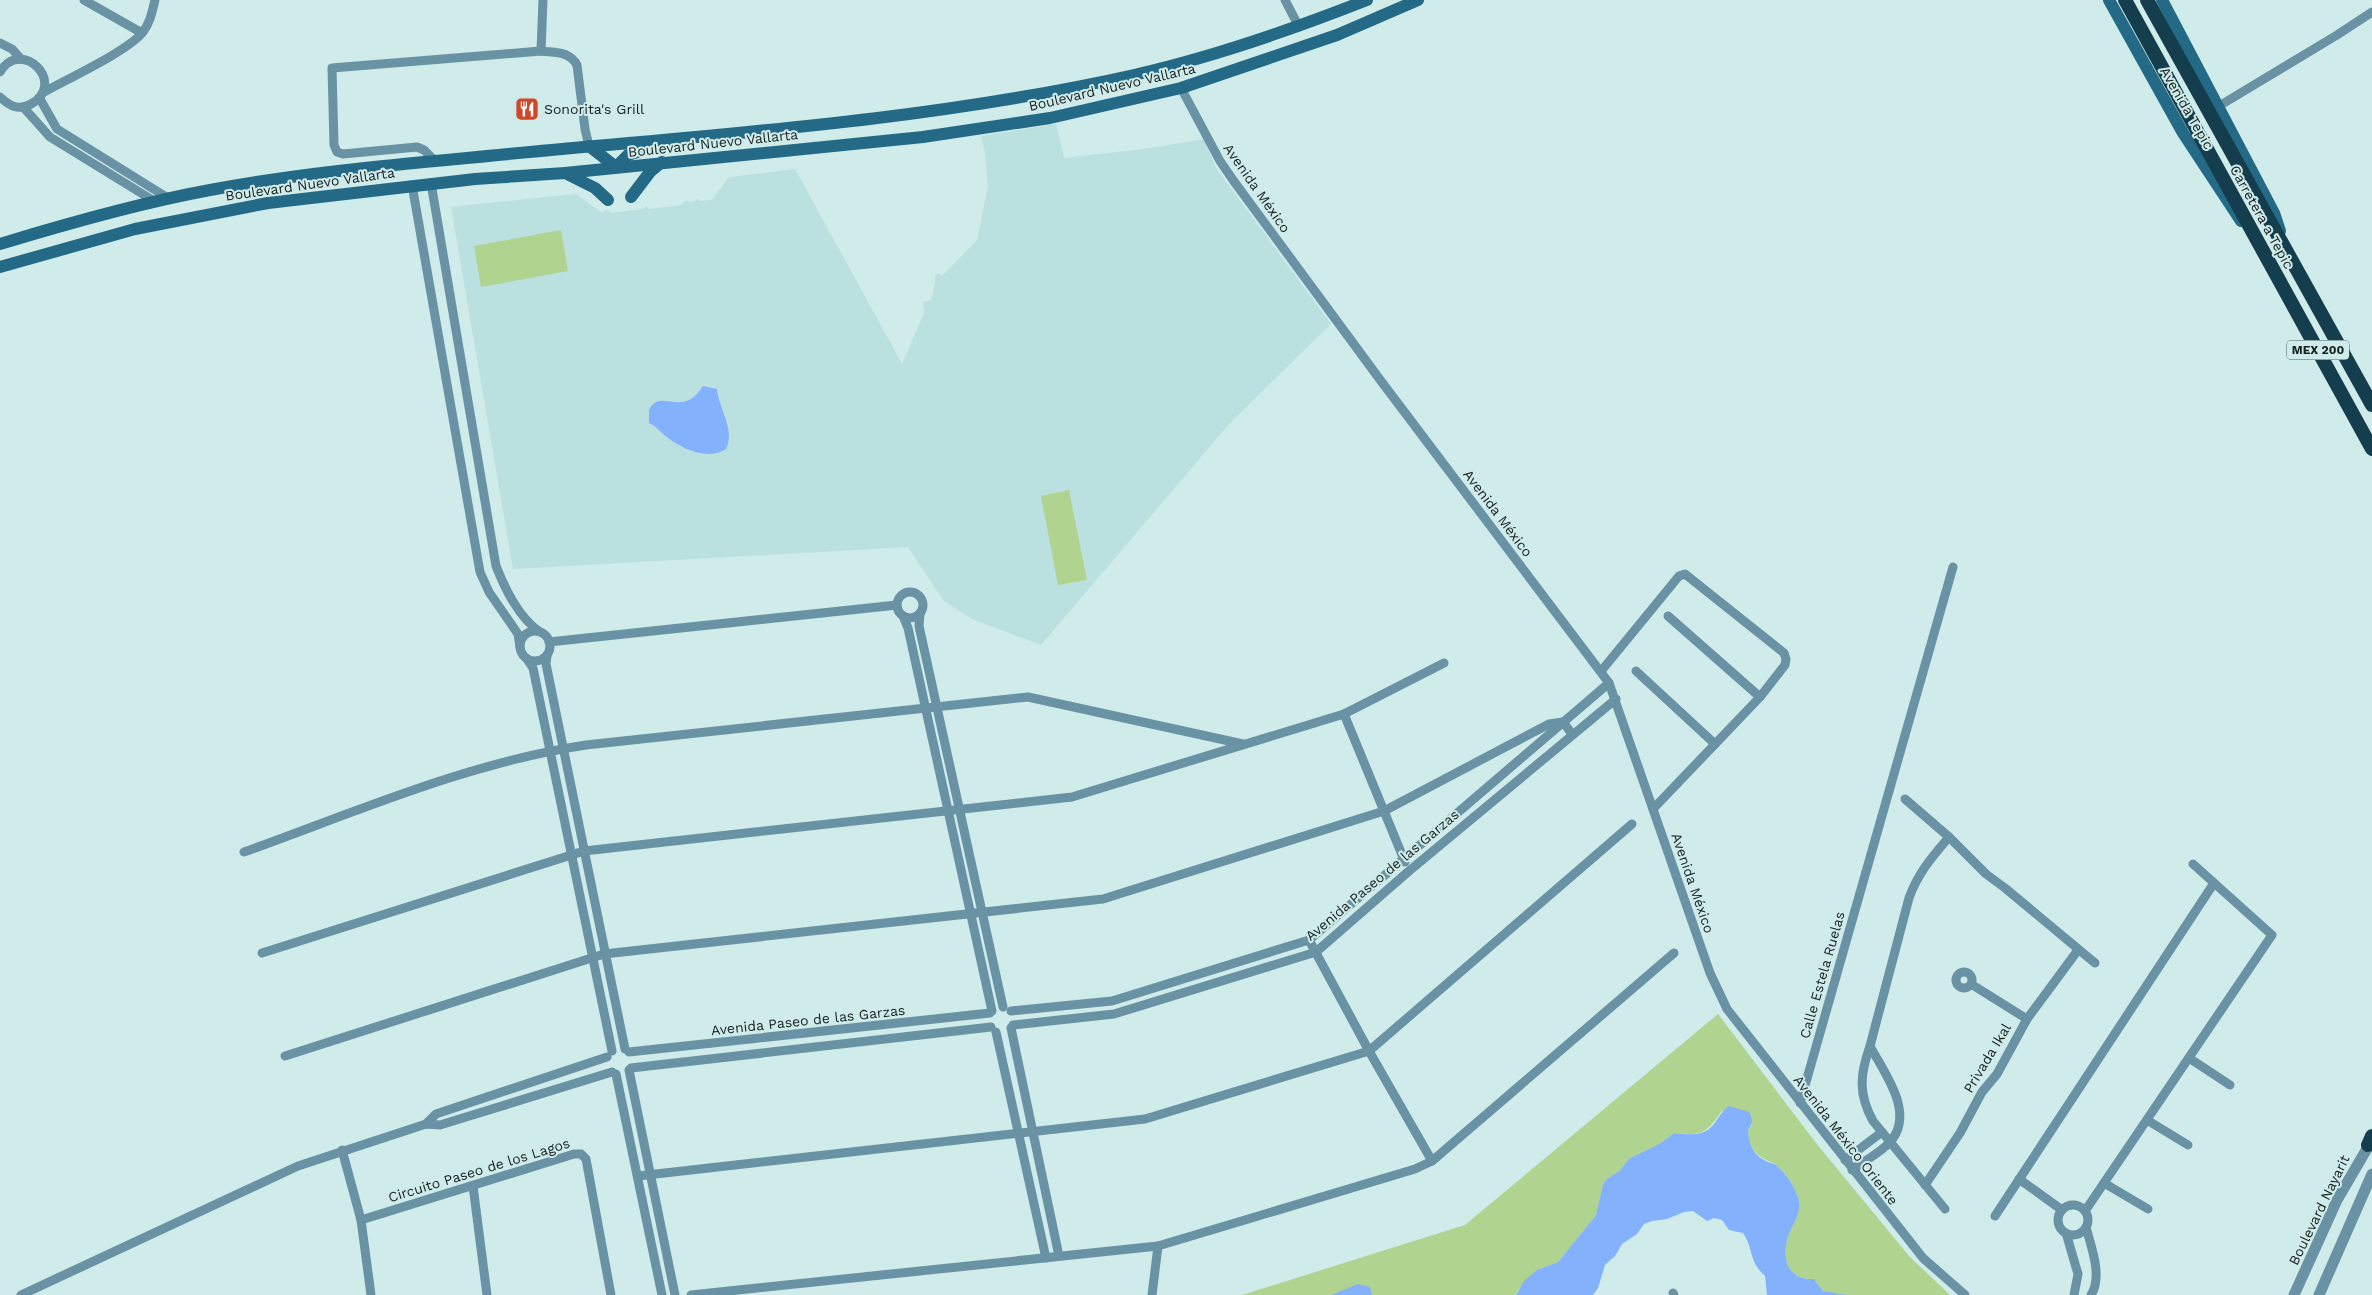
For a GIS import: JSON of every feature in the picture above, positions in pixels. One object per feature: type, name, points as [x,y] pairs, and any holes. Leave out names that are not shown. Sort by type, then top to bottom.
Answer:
[{"type":"highway","name":"Carretera a Tepic","points":[[2125,0],[2198,136],[2372,449]]},
{"type":"highway","name":"Carretera a Tepic","points":[[2147,0],[2372,405]]},
{"type":"main road","name":"Boulevard Nuevo Vallarta","points":[[0,244],[89,217],[154,201],[266,181],[435,161],[593,149],[685,137],[909,115],[1035,95],[1181,63],[1299,27],[1367,0]]},
{"type":"main road","name":"Boulevard Nuevo Vallarta","points":[[0,267],[135,229],[268,203],[431,183],[565,173],[972,131],[1103,107],[1181,88],[1337,34],[1418,0]]},
{"type":"main road","name":"Avenida Tepic","points":[[2109,0],[2183,133],[2214,183],[2263,252]]},
{"type":"main road","name":"Avenida Tepic","points":[[2162,0],[2274,213],[2290,258]]},
{"type":"main road","points":[[593,149],[616,167],[628,155],[685,137]]},
{"type":"main road","points":[[593,149],[597,160],[594,170]]},
{"type":"main road","points":[[631,197],[639,183],[662,162]]},
{"type":"main road","points":[[565,173],[587,184],[608,200]]},
{"type":"main road","points":[[266,181],[268,203]]},
{"type":"street","points":[[84,0],[142,33]]},
{"type":"street","points":[[0,110],[11,107],[24,108],[130,44],[142,33],[150,21],[155,0]]},
{"type":"street","points":[[540,51],[543,0]]},
{"type":"street","points":[[1285,0],[1299,27]]},
{"type":"street","points":[[2219,106],[2371,13]]},
{"type":"street","points":[[0,43],[12,50],[21,59],[36,64],[40,70],[44,77],[42,96],[57,129],[168,198]]},
{"type":"street","points":[[435,161],[424,150],[417,147],[343,154],[337,152],[334,145],[332,68],[540,51],[565,53],[573,57],[577,66],[585,129],[593,149]]},
{"type":"street","points":[[0,72],[5,64],[21,59]]},
{"type":"street","name":"Avenida México","points":[[1181,88],[1220,161],[1233,180],[1380,381],[1602,670],[1616,699],[1718,992]]},
{"type":"street","points":[[0,97],[11,107]]},
{"type":"street","points":[[24,108],[50,137],[154,201]]},
{"type":"street","points":[[50,137],[57,129]]},
{"type":"street","points":[[91,162],[97,154]]},
{"type":"street","points":[[431,183],[496,566],[503,585],[531,626],[546,636],[550,642],[546,664],[604,954],[627,1051],[633,1063],[630,1069],[675,1295]]},
{"type":"street","points":[[412,185],[480,572],[489,592],[518,634],[522,654],[533,668],[592,956],[610,1054],[608,1068],[614,1073],[638,1176],[662,1295]]},
{"type":"street","points":[[421,231],[438,228]]},
{"type":"street","points":[[429,277],[446,272]]},
{"type":"street","points":[[455,426],[471,423]]},
{"type":"street","points":[[480,572],[496,566]]},
{"type":"street","name":"Calle Estela Ruelas","points":[[1800,1103],[1953,568]]},
{"type":"street","points":[[1602,670],[1679,576],[1685,574],[1784,653],[1786,658],[1785,666],[1760,697],[1653,809]]},
{"type":"street","points":[[897,606],[902,594],[914,592],[922,601],[919,626],[982,912],[1007,1009],[1015,1020],[1012,1026],[1004,1032],[994,1029]]},
{"type":"street","points":[[550,642],[897,606]]},
{"type":"street","points":[[897,606],[908,628],[971,914],[991,1012],[988,1018],[994,1029],[1046,1258]]},
{"type":"street","points":[[903,616],[909,618],[920,613]]},
{"type":"street","points":[[1668,616],[1760,697]]},
{"type":"street","points":[[520,647],[521,640],[526,634],[540,632]]},
{"type":"street","points":[[527,659],[541,660],[547,656]]},
{"type":"street","points":[[262,953],[584,851],[1072,797],[1344,714],[1444,664]]},
{"type":"street","points":[[1636,671],[1715,744]]},
{"type":"street","name":"Avenida Paseo de las Garzas","points":[[1007,1009],[1112,1000],[1310,940],[1609,683]]},
{"type":"street","points":[[244,852],[472,769],[563,748],[1028,697],[1245,745]]},
{"type":"street","name":"Avenida Paseo de las Garzas","points":[[1012,1026],[1114,1014],[1316,952],[1409,871],[1616,699]]},
{"type":"street","points":[[1344,714],[1409,871]]},
{"type":"street","points":[[285,1056],[592,956],[1103,899],[1384,811],[1549,724],[1562,722],[1572,734]]},
{"type":"street","points":[[1523,737],[1532,748]]},
{"type":"street","points":[[1905,799],[1986,874],[2095,963]]},
{"type":"street","points":[[638,1176],[650,1173],[1145,1119],[1369,1051],[1632,824]]},
{"type":"street","points":[[1945,1209],[1882,1132],[1865,1108],[1860,1084],[1862,1068],[1870,1046],[1916,881],[1926,863],[1949,838]]},
{"type":"street","points":[[2086,1211],[2272,935],[2193,864]]},
{"type":"street","points":[[1995,1216],[2214,883]]},
{"type":"street","points":[[1310,940],[1369,1051],[1432,1161]]},
{"type":"street","name":"Privada Ikal","points":[[1925,1185],[1960,1133],[1982,1092],[1997,1074],[2027,1019],[2078,950]]},
{"type":"street","points":[[690,1295],[1158,1246],[1415,1169],[1432,1161],[1674,953]]},
{"type":"street","points":[[1971,984],[2027,1019]]},
{"type":"street","name":"Avenida México Oriente","points":[[1718,992],[1727,1009],[1852,1170],[1924,1258],[1965,1295]]},
{"type":"street","points":[[991,1012],[1007,1009]]},
{"type":"street","name":"Avenida Paseo de las Garzas","points":[[627,1051],[991,1012]]},
{"type":"street","points":[[1012,1026],[1059,1256]]},
{"type":"street","name":"Avenida Paseo de las Garzas","points":[[630,1069],[994,1029]]},
{"type":"street","points":[[1852,1170],[1890,1142],[1898,1120],[1899,1102],[1870,1046]]},
{"type":"street","points":[[426,1124],[436,1114],[610,1054],[618,1048],[627,1051]]},
{"type":"street","points":[[2189,1058],[2230,1085]]},
{"type":"street","points":[[21,1295],[179,1219],[298,1166],[426,1124],[440,1126],[630,1069]]},
{"type":"street","points":[[2147,1120],[2188,1145]]},
{"type":"street","points":[[1845,1160],[1882,1132]]},
{"type":"street","name":"Boulevard Nayarit","points":[[2294,1295],[2337,1200],[2371,1140]]},
{"type":"street","points":[[342,1150],[361,1220],[371,1295]]},
{"type":"street","name":"Circuito Paseo de los Lagos","points":[[361,1220],[574,1154],[581,1154],[586,1159],[611,1295]]},
{"type":"street","points":[[2319,1295],[2372,1174]]},
{"type":"street","points":[[2019,1179],[2062,1210]]},
{"type":"street","points":[[2104,1183],[2148,1209]]},
{"type":"street","points":[[473,1186],[487,1295]]},
{"type":"street","points":[[2066,1233],[2081,1233],[2086,1227],[2088,1219],[2086,1211],[2078,1206],[2070,1205],[2062,1210],[2058,1218],[2060,1226],[2066,1233],[2078,1274],[2074,1295]]},
{"type":"street","points":[[2086,1227],[2096,1269],[2094,1291],[2091,1295]]},
{"type":"street","points":[[1152,1295],[1158,1246]]},
{"type":"shaded area","points":[[1056,124],[1064,158],[1151,148],[1204,139],[1216,168],[1331,324],[1229,424],[1041,645],[972,619],[944,601],[908,547],[513,569],[451,207],[576,194],[602,213],[607,210],[611,213],[643,209],[646,206],[649,209],[681,205],[685,201],[693,202],[697,199],[700,201],[712,200],[728,178],[731,177],[795,169],[902,364],[924,313],[923,302],[931,300],[935,276],[938,273],[942,276],[977,240],[988,186],[985,153],[981,136]]},
{"type":"green space","points":[[561,230],[568,271],[481,287],[474,246]]},
{"type":"green space","points":[[1069,490],[1087,580],[1058,585],[1041,496]]},
{"type":"green space","points":[[1718,1014],[1816,1143],[1909,1256],[1950,1295],[1848,1295],[1823,1291],[1814,1279],[1799,1277],[1794,1273],[1787,1263],[1786,1248],[1787,1240],[1799,1209],[1798,1197],[1781,1169],[1754,1151],[1748,1130],[1752,1125],[1722,1111],[1703,1132],[1691,1134],[1674,1133],[1661,1143],[1630,1158],[1619,1171],[1603,1184],[1596,1215],[1558,1262],[1537,1270],[1518,1290],[1516,1295],[1242,1295],[1465,1225]]},
{"type":"water","points":[[703,386],[717,389],[729,435],[726,449],[711,454],[695,452],[680,446],[649,423],[649,410],[654,403],[660,401],[687,401],[695,396]]},
{"type":"water","points":[[1729,1106],[1749,1112],[1752,1121],[1748,1130],[1752,1148],[1758,1156],[1776,1165],[1783,1172],[1792,1184],[1798,1197],[1798,1214],[1787,1240],[1786,1248],[1787,1263],[1790,1268],[1799,1277],[1814,1279],[1823,1291],[1848,1295],[1767,1295],[1765,1276],[1753,1260],[1749,1244],[1743,1233],[1729,1230],[1722,1220],[1714,1218],[1707,1221],[1693,1211],[1644,1224],[1637,1234],[1622,1244],[1615,1256],[1605,1265],[1598,1288],[1593,1295],[1516,1295],[1524,1281],[1537,1270],[1558,1262],[1596,1215],[1603,1184],[1619,1171],[1630,1158],[1661,1143],[1674,1133],[1693,1134],[1706,1131]]},
{"type":"water","points":[[1358,1284],[1370,1287],[1372,1295],[1331,1295]]},
{"type":"place","name":"Sonorita's Grill","points":[[527,109]]}]
